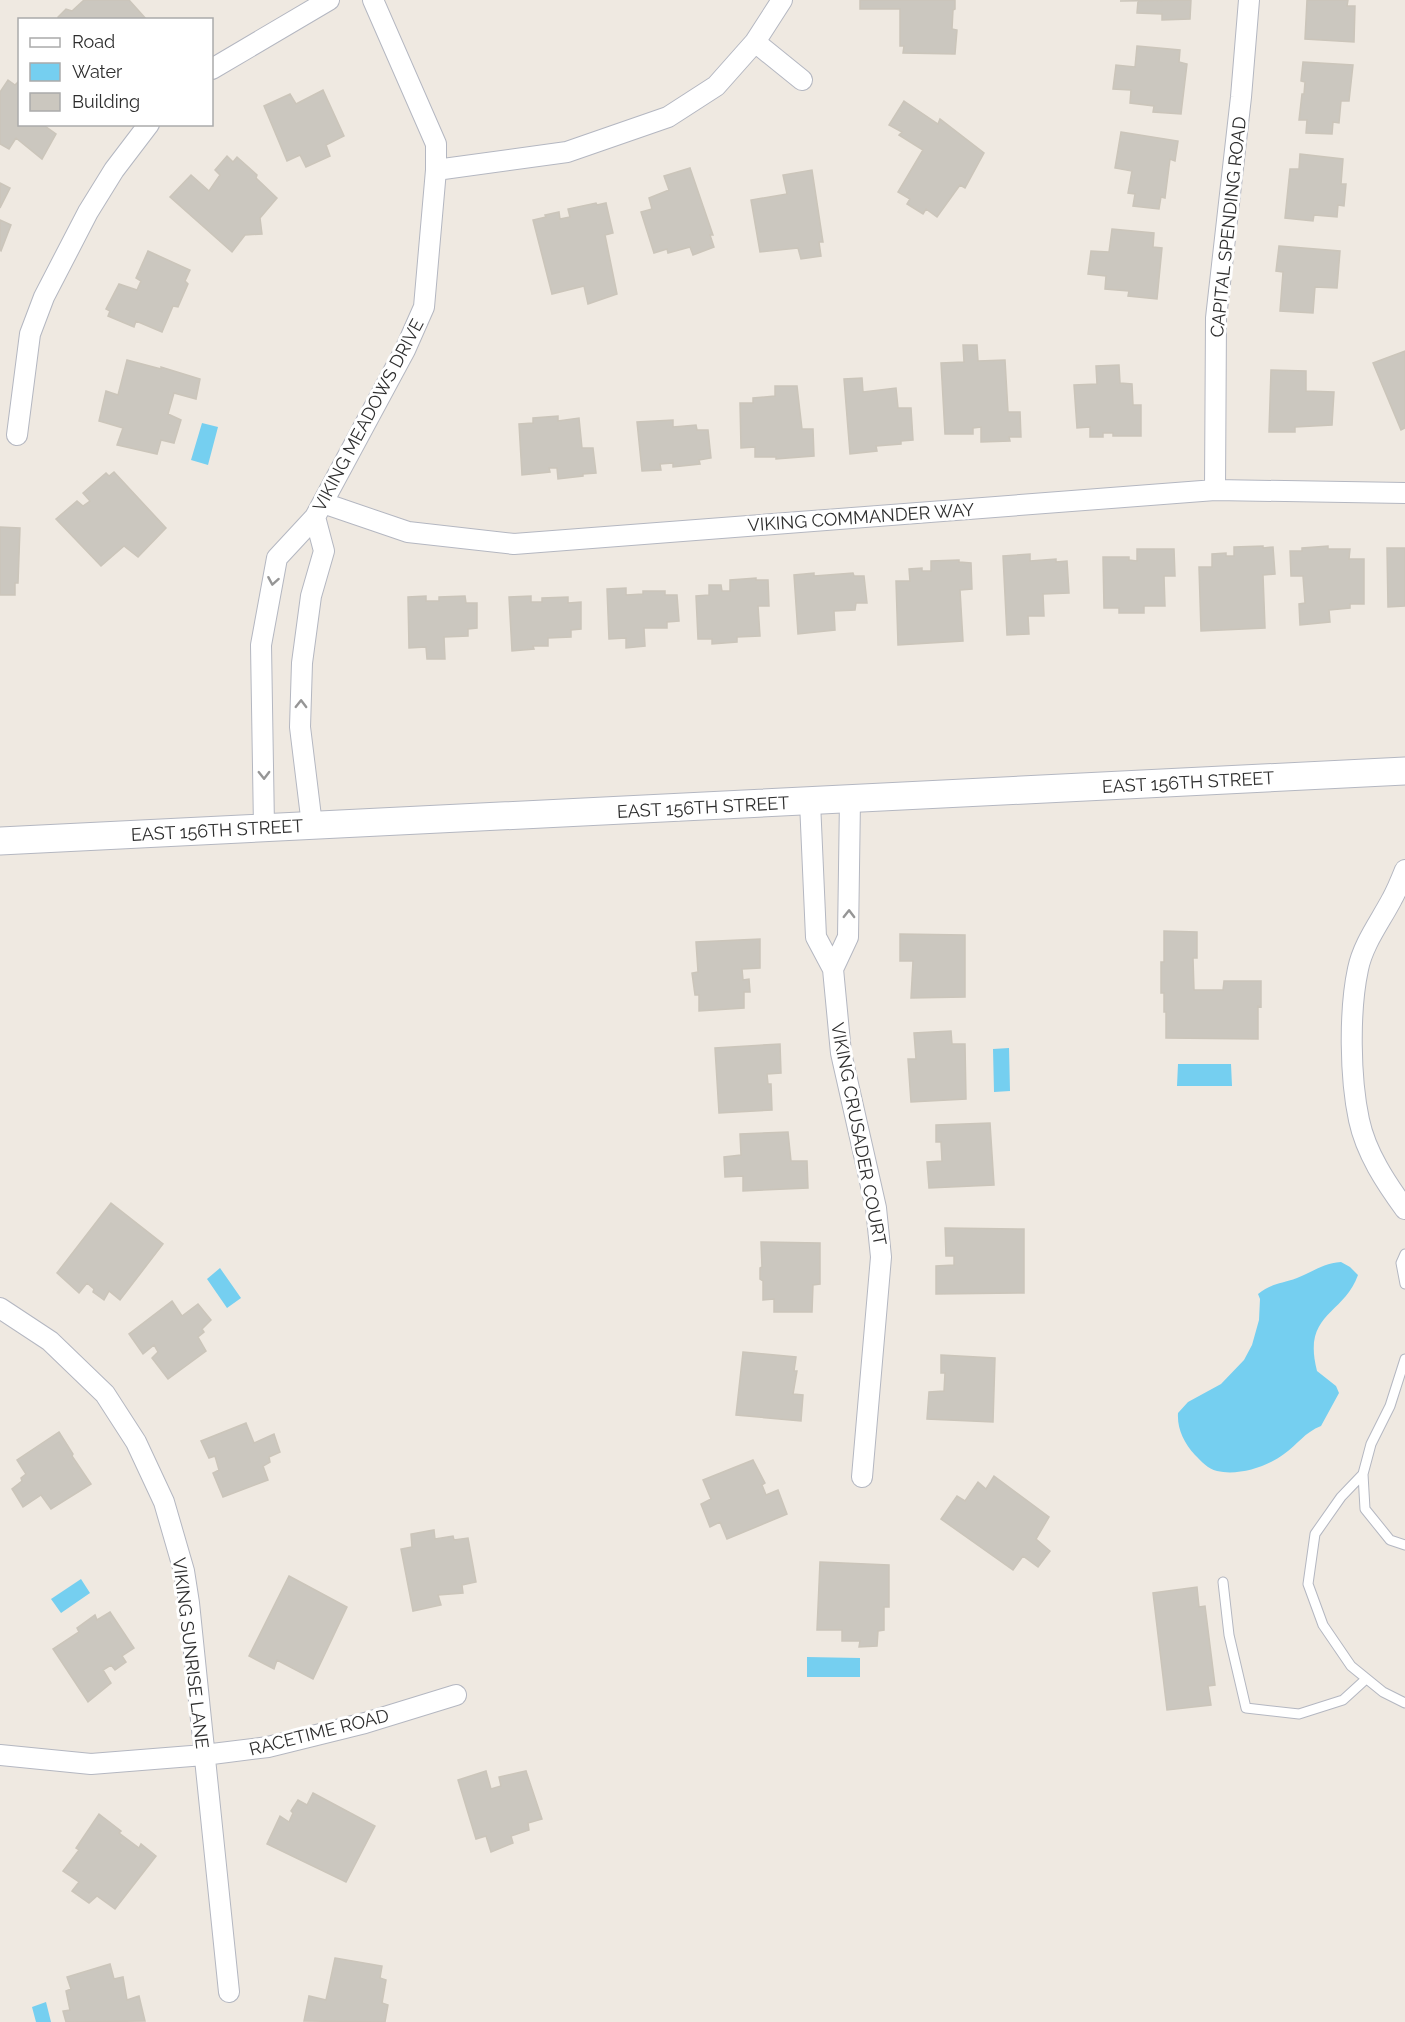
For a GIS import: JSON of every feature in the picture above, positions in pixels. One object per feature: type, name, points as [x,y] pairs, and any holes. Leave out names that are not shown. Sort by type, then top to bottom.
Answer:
[{"type":"street","points":[[213,68],[329,0]]},
{"type":"street","name":"VIKING MEADOWS DRIVE","points":[[264,827],[261,645],[277,558],[319,510],[405,350],[424,307],[436,170],[436,144],[373,0]]},
{"type":"street","points":[[436,170],[567,152],[668,117],[716,87],[755,42],[782,0]]},
{"type":"street","name":"CAPITAL SPENDING ROAD","points":[[1215,490],[1216,318],[1241,97],[1249,0]]},
{"type":"street","points":[[755,42],[802,80]]},
{"type":"street","points":[[17,435],[30,334],[44,297],[88,212],[114,170],[148,126]]},
{"type":"street","name":"VIKING COMMANDER WAY","points":[[319,510],[408,532],[514,544],[1215,490],[1405,493]]},
{"type":"street","points":[[312,825],[300,727],[302,663],[311,596],[324,551],[319,510]]},
{"type":"street","name":"EAST 156TH STREET","points":[[0,842],[1405,771]]},
{"type":"street","points":[[833,969],[848,938],[850,800]]},
{"type":"street","name":"VIKING CRUSADER COURT","points":[[810,801],[816,938],[833,969],[841,1053],[876,1208],[881,1257],[862,1477]]},
{"type":"street","points":[[1405,870],[1392,899],[1371,935],[1358,968],[1353,1013],[1353,1064],[1359,1121],[1376,1166],[1405,1209]]},
{"type":"street","name":"VIKING SUNRISE LANE","points":[[0,1308],[50,1341],[105,1394],[136,1442],[160,1492],[184,1571],[229,1992]]},
{"type":"street","name":"RACETIME ROAD","points":[[0,1755],[91,1764],[204,1755],[268,1747],[456,1695]]},
{"type":"lane","points":[[1405,1254],[1401,1263],[1405,1284]]},
{"type":"lane","points":[[1405,1359],[1390,1407],[1371,1444],[1363,1474],[1365,1509],[1390,1540],[1405,1545]]},
{"type":"lane","points":[[1363,1474],[1341,1497],[1315,1534],[1308,1584],[1323,1625],[1351,1666],[1383,1692],[1405,1703]]},
{"type":"lane","points":[[1223,1582],[1229,1635],[1245,1708],[1299,1714],[1343,1700],[1366,1679]]},
{"type":"water","points":[[202,423],[218,427],[208,465],[191,460]]},
{"type":"water","points":[[1009,1048],[1010,1091],[994,1092],[993,1049]]},
{"type":"water","points":[[1178,1064],[1231,1064],[1232,1086],[1177,1086]]},
{"type":"water","points":[[1341,1262],[1358,1275],[1351,1289],[1319,1326],[1315,1337],[1314,1352],[1317,1371],[1336,1386],[1339,1393],[1321,1426],[1310,1432],[1277,1459],[1261,1466],[1234,1472],[1217,1471],[1208,1467],[1185,1441],[1180,1430],[1178,1413],[1188,1402],[1221,1384],[1244,1360],[1252,1345],[1259,1320],[1260,1299],[1258,1294],[1272,1286],[1323,1266]]},
{"type":"water","points":[[220,1268],[241,1298],[227,1308],[207,1279]]},
{"type":"water","points":[[81,1579],[90,1593],[61,1613],[51,1599]]},
{"type":"water","points":[[807,1657],[860,1658],[860,1677],[807,1677]]},
{"type":"water","points":[[46,2002],[51,2022],[36,2022],[32,2007]]},
{"type":"building","points":[[84,0],[129,0],[145,18],[58,18],[66,9],[72,11]]},
{"type":"building","points":[[860,0],[955,0],[952,29],[957,30],[955,54],[903,53],[904,46],[900,46],[900,9],[860,9]]},
{"type":"building","points":[[1191,0],[1190,19],[1162,20],[1162,14],[1137,13],[1138,1],[1120,1]]},
{"type":"building","points":[[1307,0],[1348,0],[1347,6],[1355,6],[1354,42],[1305,39]]},
{"type":"building","points":[[1137,46],[1180,50],[1179,62],[1187,64],[1181,114],[1153,112],[1154,106],[1130,103],[1131,90],[1113,89],[1116,65],[1135,67]]},
{"type":"building","points":[[1303,62],[1353,65],[1349,101],[1341,101],[1339,123],[1333,122],[1332,134],[1306,133],[1307,120],[1299,120],[1305,82],[1301,81]]},
{"type":"building","points":[[8,80],[15,85],[18,82],[18,126],[45,126],[56,134],[42,159],[16,138],[9,149],[0,144],[0,92]]},
{"type":"building","points":[[323,90],[344,136],[326,145],[330,156],[306,167],[300,155],[287,161],[264,106],[290,94],[296,104]]},
{"type":"building","points":[[904,101],[938,124],[940,119],[984,153],[965,188],[960,185],[937,217],[926,209],[923,214],[907,204],[910,199],[898,192],[923,150],[899,135],[902,132],[889,125]]},
{"type":"building","points":[[1121,132],[1178,141],[1175,161],[1170,159],[1165,198],[1161,197],[1159,209],[1133,206],[1135,194],[1128,193],[1132,171],[1115,168]]},
{"type":"building","points":[[1300,154],[1343,159],[1341,184],[1346,184],[1344,206],[1338,205],[1337,217],[1314,215],[1313,221],[1285,218],[1290,169],[1299,169]]},
{"type":"building","points":[[227,156],[233,162],[237,157],[277,198],[260,218],[262,234],[245,235],[232,252],[170,197],[191,175],[209,191],[220,175],[215,170]]},
{"type":"building","points":[[690,168],[713,235],[710,235],[714,247],[693,255],[690,247],[668,253],[667,249],[654,253],[641,212],[652,209],[649,198],[669,190],[664,176]]},
{"type":"building","points":[[812,170],[823,242],[819,242],[821,256],[801,259],[798,248],[760,252],[751,200],[787,194],[783,175]]},
{"type":"building","points":[[0,183],[10,188],[0,208]]},
{"type":"building","points":[[596,203],[597,205],[606,203],[613,233],[605,235],[617,294],[588,304],[584,286],[552,294],[533,220],[559,212],[560,219],[570,217],[568,209]]},
{"type":"building","points":[[0,220],[11,225],[1,251],[0,250]]},
{"type":"building","points":[[1112,229],[1154,233],[1153,247],[1162,248],[1157,299],[1128,296],[1129,291],[1105,289],[1106,276],[1088,274],[1091,251],[1109,252]]},
{"type":"building","points":[[1279,246],[1340,251],[1337,288],[1315,287],[1313,313],[1280,311],[1283,272],[1276,271]]},
{"type":"building","points":[[148,251],[190,270],[185,281],[188,284],[178,307],[173,306],[162,332],[136,321],[134,327],[108,316],[110,311],[106,309],[119,284],[137,290],[141,281],[136,278]]},
{"type":"building","points":[[963,345],[977,345],[978,361],[1005,360],[1008,412],[1020,412],[1021,437],[1009,437],[1010,441],[981,442],[981,427],[973,428],[973,434],[945,434],[941,363],[964,362]]},
{"type":"building","points":[[1405,351],[1405,428],[1401,430],[1373,363]]},
{"type":"building","points":[[127,360],[200,379],[196,399],[174,393],[168,414],[181,420],[174,443],[161,440],[157,454],[117,445],[123,428],[99,421],[106,391],[118,395]]},
{"type":"building","points":[[1119,365],[1120,383],[1132,384],[1133,405],[1141,405],[1141,436],[1113,436],[1113,433],[1103,433],[1103,437],[1090,437],[1090,427],[1077,428],[1074,385],[1097,384],[1096,366]]},
{"type":"building","points":[[1271,370],[1306,371],[1306,391],[1334,392],[1332,425],[1295,427],[1295,432],[1269,432]]},
{"type":"building","points":[[862,378],[863,392],[896,388],[898,408],[911,408],[913,440],[901,441],[901,444],[876,446],[877,451],[850,454],[844,379]]},
{"type":"building","points":[[775,386],[797,386],[802,429],[813,429],[814,456],[776,459],[776,457],[755,457],[755,447],[741,448],[740,403],[753,403],[753,398],[775,396]]},
{"type":"building","points":[[558,416],[558,421],[579,418],[582,448],[593,448],[596,473],[558,479],[557,468],[549,468],[550,472],[522,475],[519,424],[533,423],[533,418]]},
{"type":"building","points":[[673,420],[673,427],[696,425],[697,430],[708,430],[711,458],[699,460],[700,464],[673,467],[673,463],[660,464],[661,470],[642,471],[637,422]]},
{"type":"building","points":[[114,472],[166,528],[138,557],[124,546],[101,566],[56,519],[77,501],[83,506],[90,501],[83,493],[106,473],[109,476]]},
{"type":"building","points":[[0,527],[20,528],[18,583],[15,583],[15,595],[0,595]]},
{"type":"building","points":[[1263,546],[1263,548],[1273,547],[1275,574],[1263,575],[1265,628],[1201,631],[1199,567],[1212,567],[1212,554],[1226,553],[1226,556],[1234,556],[1234,547]]},
{"type":"building","points":[[1328,546],[1328,549],[1350,549],[1349,559],[1364,559],[1364,604],[1350,604],[1350,608],[1329,610],[1330,622],[1300,625],[1299,604],[1305,603],[1303,576],[1291,576],[1290,551]]},
{"type":"building","points":[[1387,548],[1405,548],[1405,606],[1388,607]]},
{"type":"building","points":[[1137,549],[1174,549],[1175,576],[1164,576],[1165,606],[1144,606],[1144,613],[1119,613],[1119,608],[1104,608],[1103,557],[1129,557],[1129,560],[1137,561]]},
{"type":"building","points":[[1030,554],[1030,561],[1056,559],[1056,562],[1067,561],[1069,593],[1043,594],[1044,616],[1028,616],[1029,634],[1007,635],[1003,556]]},
{"type":"building","points":[[959,560],[959,562],[971,563],[972,589],[960,590],[963,641],[898,645],[896,581],[910,581],[909,569],[922,568],[922,571],[931,571],[931,561]]},
{"type":"building","points":[[814,573],[814,576],[853,573],[854,576],[864,576],[867,603],[856,603],[855,610],[834,611],[835,630],[798,634],[794,575]]},
{"type":"building","points":[[756,578],[756,580],[768,580],[769,606],[758,606],[760,636],[737,637],[737,642],[712,644],[712,639],[698,639],[696,596],[709,595],[709,585],[721,585],[722,591],[730,591],[730,580]]},
{"type":"building","points":[[626,588],[626,595],[643,594],[643,591],[665,591],[665,595],[677,595],[679,621],[667,622],[667,628],[644,628],[645,646],[626,648],[626,638],[609,639],[607,589]]},
{"type":"building","points":[[426,596],[426,601],[439,601],[439,597],[465,596],[466,603],[477,603],[477,628],[468,629],[468,636],[444,637],[445,659],[427,659],[426,647],[409,648],[408,597]]},
{"type":"building","points":[[531,596],[531,602],[542,602],[542,598],[568,597],[568,603],[581,602],[581,629],[571,630],[571,637],[548,638],[548,646],[533,646],[534,649],[512,651],[509,597]]},
{"type":"building","points":[[1164,931],[1197,932],[1197,958],[1193,958],[1194,990],[1223,990],[1224,981],[1261,981],[1258,1039],[1166,1038],[1164,993],[1161,993]]},
{"type":"building","points":[[900,934],[965,935],[965,997],[911,998],[913,961],[900,961]]},
{"type":"building","points":[[760,939],[760,968],[742,969],[743,980],[749,979],[750,992],[744,992],[744,1008],[699,1011],[699,995],[695,995],[692,973],[698,972],[696,942]]},
{"type":"building","points":[[951,1031],[952,1044],[965,1044],[966,1099],[911,1102],[908,1059],[916,1059],[914,1033]]},
{"type":"building","points":[[780,1044],[781,1073],[767,1074],[768,1084],[771,1084],[772,1110],[719,1113],[715,1048]]},
{"type":"building","points":[[990,1123],[994,1185],[929,1188],[927,1162],[942,1161],[941,1142],[936,1142],[936,1125]]},
{"type":"building","points":[[788,1132],[791,1161],[807,1161],[808,1188],[743,1191],[743,1176],[725,1177],[724,1157],[741,1155],[740,1134]]},
{"type":"building","points":[[111,1203],[163,1244],[120,1300],[109,1291],[104,1300],[93,1292],[94,1289],[87,1283],[79,1293],[57,1273]]},
{"type":"building","points":[[945,1228],[1024,1229],[1024,1293],[936,1294],[936,1266],[954,1265],[954,1256],[946,1256]]},
{"type":"building","points":[[761,1242],[820,1243],[820,1284],[813,1285],[812,1312],[774,1312],[774,1299],[763,1300],[763,1281],[760,1279]]},
{"type":"building","points":[[172,1301],[182,1316],[198,1304],[211,1320],[198,1337],[206,1351],[168,1379],[152,1358],[158,1352],[154,1345],[143,1354],[129,1334]]},
{"type":"building","points":[[743,1352],[796,1357],[794,1371],[797,1371],[793,1394],[803,1395],[801,1421],[736,1415]]},
{"type":"building","points":[[941,1355],[995,1358],[993,1422],[927,1419],[929,1392],[944,1391],[945,1373],[941,1373]]},
{"type":"building","points":[[246,1423],[254,1443],[274,1434],[280,1452],[269,1457],[270,1462],[263,1466],[268,1480],[223,1497],[213,1473],[219,1470],[215,1456],[209,1458],[201,1441]]},
{"type":"building","points":[[59,1432],[91,1484],[51,1509],[41,1495],[23,1507],[12,1489],[22,1481],[21,1478],[26,1474],[17,1460]]},
{"type":"building","points":[[753,1460],[765,1483],[762,1485],[766,1495],[778,1490],[787,1514],[727,1539],[720,1522],[710,1527],[701,1504],[711,1499],[703,1480]]},
{"type":"building","points":[[994,1476],[1049,1517],[1036,1539],[1050,1551],[1038,1567],[1023,1556],[1013,1570],[941,1519],[957,1496],[965,1501],[978,1482],[986,1489]]},
{"type":"building","points":[[434,1530],[435,1539],[453,1536],[454,1540],[468,1538],[476,1582],[462,1585],[463,1593],[438,1595],[441,1605],[413,1611],[401,1549],[412,1547],[411,1534]]},
{"type":"building","points":[[820,1562],[889,1565],[889,1607],[884,1607],[884,1630],[878,1631],[877,1646],[859,1647],[860,1641],[842,1641],[842,1630],[817,1630]]},
{"type":"building","points":[[289,1576],[347,1607],[313,1679],[277,1660],[274,1669],[249,1656]]},
{"type":"building","points":[[1197,1587],[1199,1607],[1205,1606],[1215,1685],[1208,1686],[1211,1705],[1167,1710],[1153,1593]]},
{"type":"building","points":[[110,1612],[134,1648],[122,1656],[126,1662],[115,1670],[111,1665],[103,1670],[111,1683],[88,1702],[53,1649],[79,1632],[77,1628],[95,1615],[97,1620]]},
{"type":"building","points":[[486,1771],[491,1789],[501,1786],[499,1777],[526,1771],[542,1819],[528,1823],[529,1830],[511,1836],[513,1843],[491,1852],[486,1836],[476,1839],[458,1780]]},
{"type":"building","points":[[313,1793],[375,1826],[346,1882],[267,1844],[280,1816],[289,1822],[293,1813],[291,1811],[298,1800],[307,1805]]},
{"type":"building","points":[[99,1814],[139,1848],[141,1844],[156,1856],[115,1909],[97,1896],[89,1903],[72,1891],[79,1882],[63,1871],[79,1850],[76,1848]]},
{"type":"building","points":[[335,1958],[382,1966],[380,1978],[386,1980],[382,2003],[388,2005],[385,2022],[304,2021],[309,1996],[326,2000]]},
{"type":"building","points":[[110,1964],[114,1979],[123,1977],[127,2000],[139,1996],[145,2021],[66,2022],[63,2011],[70,2010],[66,1991],[71,1989],[67,1977]]}]
